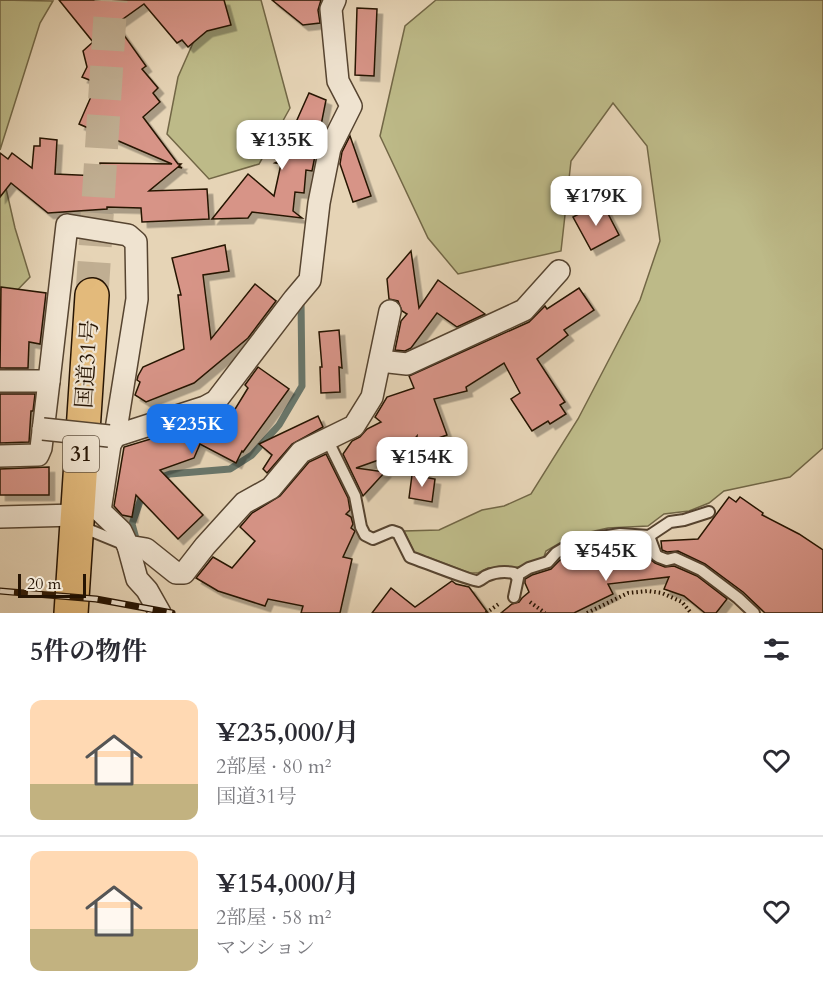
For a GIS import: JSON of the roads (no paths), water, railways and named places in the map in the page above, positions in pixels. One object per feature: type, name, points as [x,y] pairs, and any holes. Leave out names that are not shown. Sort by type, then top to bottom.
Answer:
[{"type":"highway","name":"国道31号","points":[[71,613],[92,295]]},
{"type":"street","points":[[43,429],[112,436],[205,407],[216,401],[310,280],[330,148],[351,106],[338,81],[331,9],[334,1]]},
{"type":"street","points":[[0,456],[38,455],[49,381],[66,225],[128,235],[136,242],[137,299],[100,511],[135,547],[177,573],[183,573],[244,503],[271,488],[301,452],[354,426],[372,397],[390,311]]},
{"type":"street","points":[[380,361],[407,364],[524,310],[559,271]]},
{"type":"street","points":[[0,381],[49,381]]},
{"type":"street","points":[[0,517],[76,520]]},
{"type":"street","points":[[135,547],[136,579],[147,590],[160,613]]},
{"type":"lane","points":[[327,439],[355,496],[361,527],[369,538],[379,538],[392,531],[398,533],[410,557],[463,575],[470,581],[477,582],[498,572],[514,573],[518,578],[514,597]]},
{"type":"lane","points":[[516,576],[529,568],[548,562],[556,553],[576,542],[620,534],[649,536],[670,522],[710,513]]},
{"type":"lane","points":[[76,520],[135,547]]},
{"type":"lane","points":[[649,536],[656,555],[667,560],[675,558],[702,570],[754,613]]},
{"type":"waterway","points":[[156,479],[170,474],[230,469],[252,455],[279,425],[302,386],[301,299]]},
{"type":"waterway","points":[[138,546],[132,524],[143,493]]},
{"type":"tunnel","points":[[92,295],[111,0]]},
{"type":"railway","points":[[0,591],[96,599],[172,613]]}]
